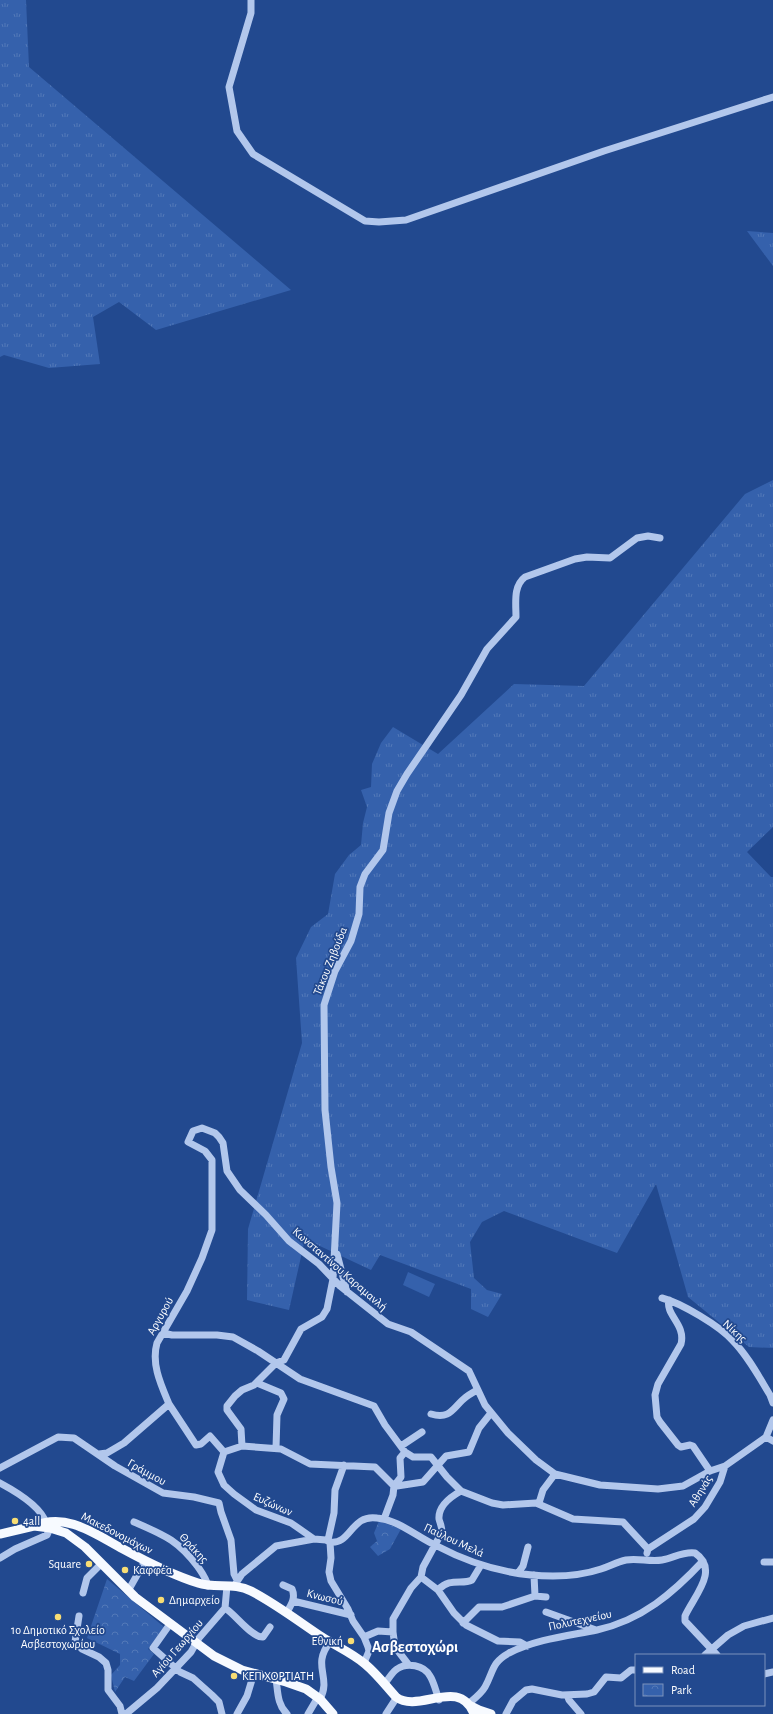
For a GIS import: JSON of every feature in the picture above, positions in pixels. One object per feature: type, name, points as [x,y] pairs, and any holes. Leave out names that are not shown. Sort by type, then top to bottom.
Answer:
[{"type":"main road","name":"Μακεδονομάχων","points":[[48,1526],[63,1522],[72,1523],[89,1530],[146,1561],[187,1580],[208,1586],[233,1584],[251,1591],[287,1612],[330,1642],[364,1663],[402,1701],[414,1704],[456,1698],[479,1710],[491,1714]]},
{"type":"main road","points":[[63,1532],[64,1527],[72,1523]]},
{"type":"main road","points":[[0,1534],[34,1526],[48,1526],[63,1532],[82,1545],[128,1591],[196,1644],[227,1664],[254,1674],[299,1686],[319,1698],[333,1714]]},
{"type":"main road","points":[[468,1704],[474,1714]]},
{"type":"street","points":[[251,0],[251,13],[229,87],[237,131],[253,154],[365,221],[379,222],[406,220],[604,151],[773,97]]},
{"type":"street","name":"Τάκου Ζηβούδα","points":[[242,1446],[241,1429],[228,1412],[227,1406],[242,1390],[257,1383],[276,1363],[285,1358],[304,1326],[322,1317],[326,1313],[333,1279],[337,1203],[331,1167],[325,1110],[324,1005],[335,971],[352,941],[359,914],[360,887],[365,874],[383,850],[389,813],[397,791],[461,695],[487,649],[516,617],[515,600],[520,581],[525,577],[575,559],[587,557],[610,558],[637,538],[648,536],[660,538]]},
{"type":"street","name":"Αργυρού","points":[[168,1404],[156,1370],[155,1349],[163,1332],[187,1291],[202,1258],[212,1230],[213,1165],[209,1155],[205,1151],[188,1142],[193,1131],[197,1129],[206,1128],[215,1133]]},
{"type":"street","name":"Κωνσταντίνου Καραμανλή","points":[[215,1133],[223,1143],[227,1170],[240,1190],[266,1215],[289,1241],[319,1264],[347,1292],[388,1324],[411,1332],[469,1371],[485,1405],[491,1413],[519,1444],[536,1460],[555,1474],[600,1485],[658,1489],[684,1486],[710,1471],[725,1466]]},
{"type":"street","points":[[335,1249],[347,1292]]},
{"type":"street","name":"Νίκης","points":[[710,1471],[693,1446],[690,1445],[681,1447],[678,1445],[657,1417],[656,1389],[681,1344],[682,1339],[680,1327],[670,1311],[665,1299],[687,1308],[732,1340],[742,1351],[770,1395],[773,1403]]},
{"type":"street","points":[[163,1332],[172,1335],[211,1334],[230,1336],[244,1342],[306,1381],[364,1401],[374,1406],[384,1423],[410,1456],[418,1458],[429,1456],[461,1490],[472,1496],[499,1505],[533,1502],[539,1503],[576,1520],[619,1521],[626,1523],[648,1549],[646,1560]]},
{"type":"street","points":[[257,1383],[281,1393],[284,1399],[277,1415],[276,1448]]},
{"type":"street","points":[[431,1414],[440,1415],[452,1412],[466,1397],[478,1390]]},
{"type":"street","points":[[99,1454],[108,1453],[124,1443],[168,1404],[196,1445],[201,1444],[210,1436],[224,1452],[242,1446],[276,1448],[281,1449],[310,1464],[375,1467],[394,1486]]},
{"type":"street","points":[[394,1486],[422,1482],[448,1455],[466,1454],[469,1452],[479,1428],[491,1413]]},
{"type":"street","points":[[773,1420],[766,1437],[773,1441]]},
{"type":"street","points":[[384,1519],[393,1495],[394,1486],[401,1477],[400,1458],[403,1449],[422,1432]]},
{"type":"street","name":"Γράμμου","points":[[0,1468],[58,1437],[74,1438],[115,1466],[163,1493],[194,1497],[219,1503],[231,1540],[234,1575],[233,1584]]},
{"type":"street","name":"Αθηνάς","points":[[648,1549],[694,1520],[705,1508],[720,1482],[725,1466],[766,1437]]},
{"type":"street","name":"Ευζώνων","points":[[224,1452],[218,1472],[224,1485],[251,1508],[267,1516],[291,1523],[314,1539]]},
{"type":"street","points":[[344,1465],[335,1490],[334,1513],[329,1541],[332,1549],[329,1575],[353,1621],[364,1637],[369,1650],[364,1663]]},
{"type":"street","points":[[539,1503],[543,1490],[555,1474]]},
{"type":"street","points":[[0,1483],[18,1493],[28,1501],[42,1515],[48,1526],[47,1535],[12,1550],[0,1558]]},
{"type":"street","points":[[408,1664],[395,1647],[392,1622],[411,1588],[420,1577],[423,1567],[442,1532],[439,1519],[440,1513],[446,1502],[461,1490]]},
{"type":"street","name":"Παύλου Μελά","points":[[329,1541],[341,1541],[361,1519],[370,1517],[384,1519],[403,1526],[435,1546],[481,1565],[518,1573],[554,1576],[579,1574],[598,1570],[621,1561],[632,1559],[662,1560],[691,1552],[696,1554],[703,1561]]},
{"type":"street","name":"Θράκης","points":[[134,1522],[165,1535],[177,1543],[190,1556],[204,1574],[208,1586]]},
{"type":"street","points":[[270,1627],[263,1637],[259,1637],[250,1631],[225,1608],[233,1584],[249,1568],[276,1546],[314,1539],[329,1541]]},
{"type":"street","points":[[518,1573],[523,1566],[528,1547]]},
{"type":"street","points":[[128,1591],[146,1561]]},
{"type":"street","points":[[703,1561],[706,1567],[706,1576],[688,1611],[685,1621],[714,1652],[728,1636],[744,1626],[773,1618]]},
{"type":"street","name":"Πολυτεχνείου","points":[[468,1704],[485,1688],[493,1668],[498,1661],[510,1653],[548,1638],[597,1630],[628,1620],[651,1607],[674,1591],[703,1561]]},
{"type":"street","points":[[764,1562],[773,1562]]},
{"type":"street","points":[[83,1593],[87,1578],[101,1564]]},
{"type":"street","points":[[438,1590],[442,1586],[449,1583],[472,1580],[481,1565]]},
{"type":"street","points":[[534,1575],[535,1596]]},
{"type":"street","points":[[420,1577],[438,1590],[463,1623],[495,1640],[520,1642],[527,1646]]},
{"type":"street","points":[[283,1585],[293,1590],[293,1601],[287,1612]]},
{"type":"street","points":[[463,1623],[479,1607],[502,1607],[535,1596],[546,1597]]},
{"type":"street","name":"Κνωσού","points":[[293,1601],[351,1615]]},
{"type":"street","name":"Αγίου Γεωργίου","points":[[126,1714],[157,1688],[176,1669],[199,1638],[225,1608]]},
{"type":"street","points":[[546,1612],[597,1630]]},
{"type":"street","points":[[79,1616],[74,1642],[82,1649],[99,1657],[106,1663],[108,1670],[108,1690],[120,1706],[122,1714]]},
{"type":"street","points":[[170,1624],[153,1648],[176,1669],[193,1678],[212,1695],[218,1702],[222,1714]]},
{"type":"street","points":[[364,1637],[378,1631],[393,1632]]},
{"type":"street","points":[[308,1714],[324,1689],[321,1659],[330,1642]]},
{"type":"street","points":[[385,1683],[397,1668],[408,1664],[419,1667],[430,1676],[439,1700]]},
{"type":"street","points":[[506,1714],[513,1701],[526,1690],[532,1689],[557,1695],[589,1694],[595,1690],[606,1677],[621,1678],[631,1670],[635,1670]]},
{"type":"street","points":[[237,1714],[247,1696],[254,1674]]},
{"type":"street","points":[[276,1679],[279,1702],[282,1709],[287,1714]]},
{"type":"street","points":[[568,1695],[569,1701],[581,1714]]},
{"type":"street","points":[[386,1714],[397,1697]]},
{"type":"green space","points":[[0,0],[26,0],[29,67],[291,290],[156,330],[119,302],[93,317],[100,364],[49,368],[4,355],[0,357]]},
{"type":"green space","points":[[747,231],[773,233],[773,266]]},
{"type":"green space","points":[[773,480],[773,827],[747,852],[771,877],[773,877],[773,1348],[749,1347],[688,1297],[656,1184],[617,1253],[504,1211],[482,1222],[470,1242],[474,1278],[487,1290],[502,1294],[488,1317],[471,1309],[471,1289],[380,1255],[371,1270],[305,1239],[289,1310],[247,1300],[248,1229],[302,1043],[296,958],[311,927],[328,914],[335,874],[349,855],[361,845],[363,823],[367,807],[361,790],[371,787],[372,764],[381,743],[393,727],[438,754],[514,684],[584,686],[745,494]]},
{"type":"green space","points":[[408,1272],[435,1284],[429,1297],[403,1285]]},
{"type":"green space","points":[[379,1521],[401,1529],[390,1549],[378,1556],[370,1547],[377,1541],[374,1533]]},
{"type":"green space","points":[[107,1579],[164,1627],[148,1649],[154,1654],[134,1681],[125,1677],[115,1692],[111,1675],[120,1665],[120,1654],[87,1638]]},
{"type":"place","name":"4all","points":[[15,1521]]},
{"type":"place","name":"Square","points":[[89,1564]]},
{"type":"place","name":"Καφφέα","points":[[125,1570]]},
{"type":"place","name":"Δημαρχείο","points":[[161,1600]]},
{"type":"place","name":"1ο Δημοτικό Σχολείο Ασβεστοχωρίου","points":[[58,1617]]},
{"type":"place","name":"Εθνική","points":[[351,1641]]},
{"type":"place","name":"ΚΕΠ ΧΟΡΤΙΑΤΗ","points":[[234,1676]]},
{"type":"district","name":"Ασβεστοχώρι","points":[[415,1646]]}]
